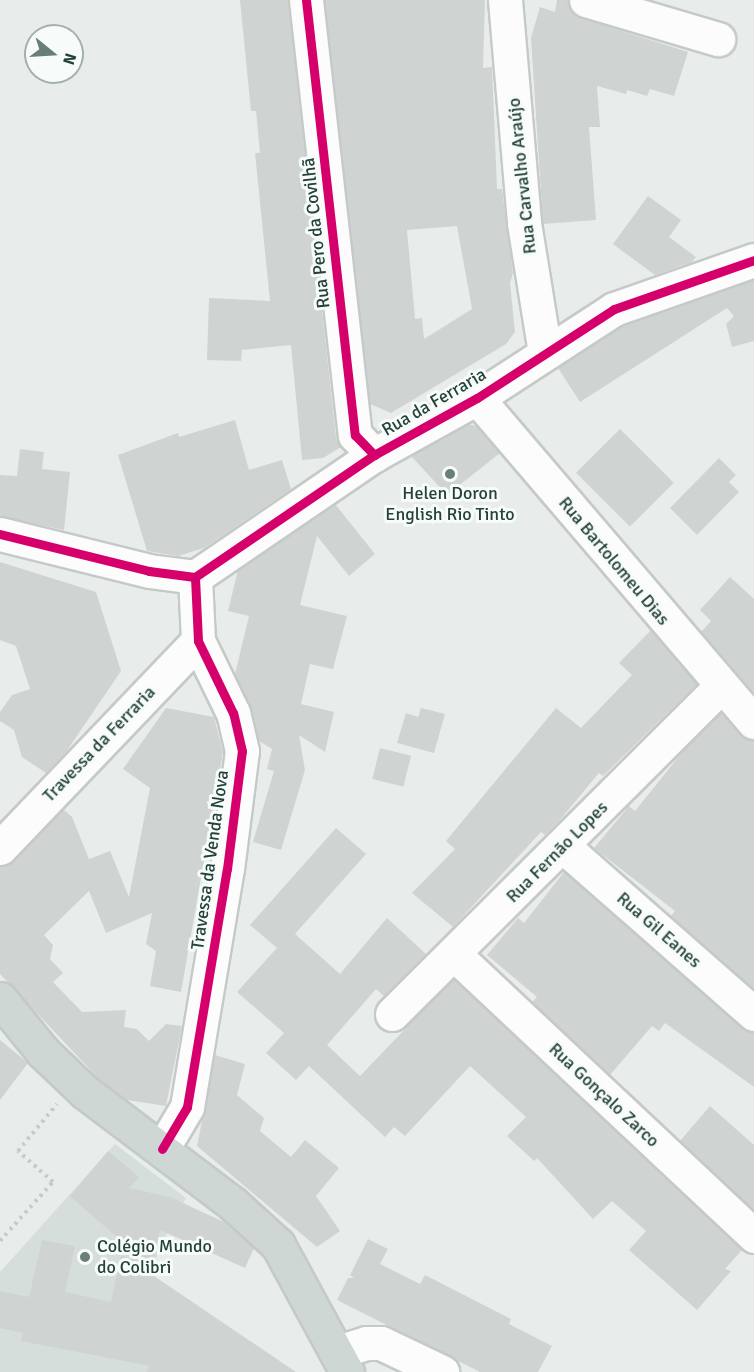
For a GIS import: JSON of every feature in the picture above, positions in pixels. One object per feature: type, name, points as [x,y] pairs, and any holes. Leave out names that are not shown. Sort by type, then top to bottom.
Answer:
[{"type":"main road","points":[[1,1003],[43,1052],[74,1083],[162,1149],[278,1245],[342,1362]]},
{"type":"street","name":"Rua Pero da Covilhã","points":[[306,0],[355,435],[374,455]]},
{"type":"street","name":"Rua Carvalho Araújo","points":[[505,0],[524,223],[545,352]]},
{"type":"street","points":[[586,0],[718,39]]},
{"type":"street","name":"Rua da Ferraria","points":[[195,577],[374,455],[477,398],[614,309],[754,260]]},
{"type":"street","name":"Rua Bartolomeu Dias","points":[[477,398],[720,687],[754,722]]},
{"type":"street","points":[[0,534],[149,571],[195,577]]},
{"type":"street","name":"Travessa da Venda Nova","points":[[162,1149],[187,1107],[227,869],[242,751],[233,712],[198,641],[195,577]]},
{"type":"street","name":"Travessa da Ferraria","points":[[0,848],[198,641]]},
{"type":"street","name":"Rua Fernão Lopes","points":[[392,1014],[564,847],[720,687]]},
{"type":"street","name":"Rua Gil Eanes","points":[[564,847],[754,1014]]},
{"type":"street","name":"Rua Gonçalo Zarco","points":[[454,954],[754,1236]]},
{"type":"street","points":[[342,1362],[366,1342],[381,1343],[442,1372]]},
{"type":"path","points":[[0,1241],[54,1182],[18,1151],[74,1083]]},
{"type":"shaded area","name":"Colégio Mundo do Colibri","points":[[115,1144],[186,1198],[158,1251],[141,1330],[194,1372],[0,1372],[0,1272]]},
{"type":"building","points":[[240,0],[288,0],[336,437],[341,447],[323,458],[302,460],[291,345],[242,350],[241,361],[207,360],[209,298],[270,301],[255,153],[260,153],[256,111],[251,111]]},
{"type":"building","points":[[325,0],[485,0],[483,68],[492,67],[497,189],[502,189],[513,273],[510,283],[515,332],[506,344],[391,413],[370,404]],"holes":[[[457,226],[472,309],[424,339],[422,318],[415,319],[407,230]]]},
{"type":"building","points":[[557,0],[568,0],[572,12],[581,18],[688,52],[674,96],[650,89],[647,96],[627,90],[626,94],[597,86],[600,127],[589,127],[596,220],[543,224],[531,38],[540,7],[555,12]]},
{"type":"building","points":[[648,196],[681,220],[669,237],[696,257],[692,262],[655,275],[613,244]]},
{"type":"building","points":[[754,280],[754,341],[732,347],[726,324],[734,316],[727,308],[580,402],[558,368],[622,326]]},
{"type":"building","points":[[235,420],[249,470],[282,460],[291,489],[204,548],[178,556],[147,551],[118,455],[178,433],[179,437]]},
{"type":"building","name":"Helen Doron English Rio Tinto","points":[[468,424],[476,426],[500,453],[447,495],[411,456]]},
{"type":"building","points":[[620,429],[674,483],[630,527],[576,473]]},
{"type":"building","points":[[20,449],[44,452],[42,469],[70,472],[64,530],[0,516],[0,475],[17,476]]},
{"type":"building","points":[[719,458],[736,475],[729,482],[739,492],[697,535],[670,508]]},
{"type":"building","points":[[335,504],[375,554],[349,576],[317,536],[300,605],[347,616],[333,669],[310,664],[301,704],[334,712],[325,752],[299,735],[305,770],[281,850],[253,842],[274,771],[267,769],[272,749],[259,741],[250,705],[235,674],[249,616],[228,611],[238,570]]},
{"type":"building","points":[[0,562],[96,592],[121,671],[66,752],[46,773],[22,757],[14,730],[0,721],[0,712],[12,695],[30,689],[16,646],[0,640]]},
{"type":"building","points":[[730,577],[754,599],[754,693],[701,632],[711,621],[700,610]]},
{"type":"building","points":[[651,630],[697,684],[603,776],[599,773],[559,821],[545,835],[541,832],[453,927],[412,893],[455,849],[446,841],[556,708],[581,728],[632,675],[619,663]]},
{"type":"building","points":[[166,708],[214,717],[223,752],[181,992],[150,986],[156,951],[146,944],[152,913],[106,933],[89,891],[44,935],[53,945],[50,959],[63,973],[53,982],[82,1012],[126,1010],[124,1027],[137,1029],[149,1041],[166,1024],[182,1026],[166,1106],[127,1100],[99,1079],[0,974],[0,866],[14,861],[63,809],[72,817],[89,859],[110,851],[129,897],[150,788],[123,769]]},
{"type":"building","points":[[421,708],[445,714],[434,753],[397,743],[406,713],[418,717]]},
{"type":"building","points":[[721,712],[740,735],[754,740],[754,989],[671,916],[675,911],[594,848],[629,806],[635,811],[688,745]]},
{"type":"building","points":[[380,748],[411,756],[403,787],[372,779]]},
{"type":"building","points":[[336,828],[366,854],[295,934],[340,974],[387,918],[426,954],[384,996],[376,989],[327,1045],[360,1076],[453,979],[742,1250],[725,1269],[731,1271],[697,1310],[629,1250],[646,1231],[612,1201],[593,1219],[537,1158],[534,1161],[507,1136],[526,1117],[470,1066],[405,1136],[394,1127],[385,1137],[309,1066],[296,1080],[266,1053],[284,1033],[237,992],[277,948],[250,925]]},
{"type":"building","points":[[564,872],[742,1028],[754,1032],[754,1087],[665,1023],[659,1031],[652,1026],[610,1075],[532,1002],[537,997],[487,955],[518,918],[524,923]]},
{"type":"building","points":[[0,1040],[28,1063],[0,1100]]},
{"type":"building","points":[[215,1055],[245,1064],[237,1095],[264,1118],[260,1131],[291,1157],[305,1140],[339,1168],[316,1196],[340,1231],[317,1247],[197,1146]]},
{"type":"building","points":[[710,1106],[754,1145],[754,1210],[680,1141]]},
{"type":"building","name":"Colégio Mundo do Colibri","points":[[108,1151],[139,1177],[129,1188],[170,1197],[224,1222],[254,1248],[245,1268],[160,1230],[151,1274],[296,1372],[146,1372],[150,1366],[21,1341],[23,1333],[0,1328],[0,1291],[29,1297],[42,1240],[75,1246],[65,1292],[111,1302],[121,1256],[144,1261],[70,1196]]},
{"type":"building","points":[[368,1239],[388,1249],[380,1264],[420,1284],[425,1275],[511,1319],[509,1324],[552,1346],[538,1372],[480,1372],[337,1300],[348,1278],[354,1278],[350,1275]]},
{"type":"cycle path","points":[[306,0],[355,435],[374,455]]},
{"type":"cycle path","points":[[0,534],[149,571],[195,577],[374,455],[477,398],[614,309],[754,260]]},
{"type":"cycle path","points":[[162,1149],[187,1107],[227,869],[242,751],[233,713],[198,641],[195,577]]},
{"type":"place","name":"Helen Doron English Rio Tinto","points":[[450,474]]},
{"type":"place","name":"Colégio Mundo do Colibri","points":[[85,1257]]}]
